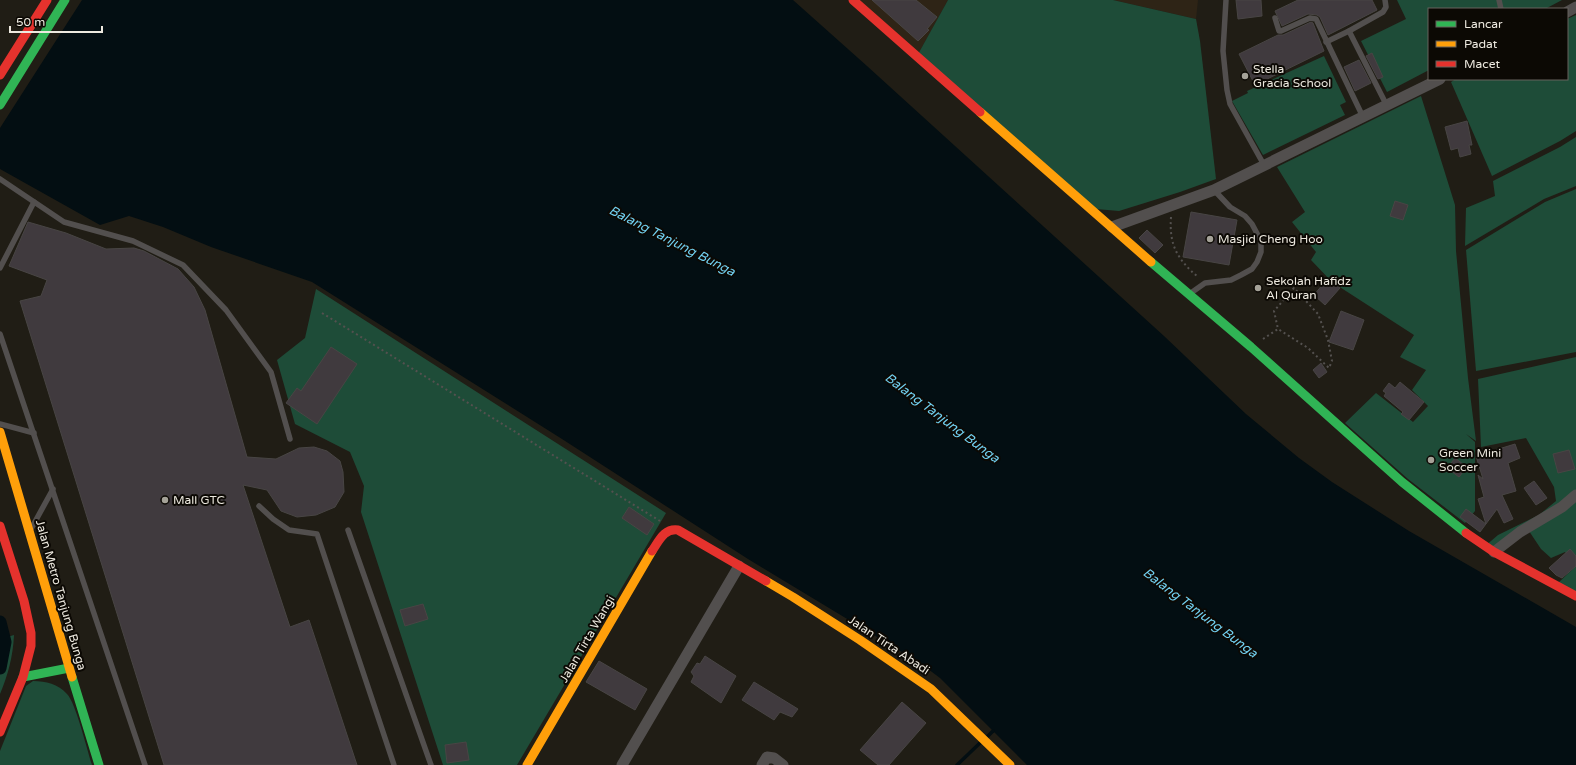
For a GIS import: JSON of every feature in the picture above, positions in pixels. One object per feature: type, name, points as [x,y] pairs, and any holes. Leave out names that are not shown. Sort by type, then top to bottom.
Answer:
[{"type":"street","points":[[0,75],[47,0]]},
{"type":"street","points":[[0,105],[65,0]]},
{"type":"street","points":[[853,0],[1402,482],[1459,528],[1494,552],[1576,596]]},
{"type":"street","points":[[1112,227],[1214,190],[1438,80]]},
{"type":"street","name":"Jalan Metro Tanjung Bunga","points":[[0,432],[99,765]]},
{"type":"street","points":[[1494,552],[1520,532],[1562,507],[1576,495]]},
{"type":"street","points":[[0,526],[24,601],[31,633],[31,646],[24,677],[0,732]]},
{"type":"street","name":"Jalan Tirta Abadi","points":[[672,529],[681,531],[793,597],[901,668],[931,689],[1010,765]]},
{"type":"street","name":"Jalan Tirta Wangi","points":[[527,765],[661,536],[672,529]]},
{"type":"street","points":[[622,765],[739,566]]},
{"type":"street","points":[[24,677],[69,668]]},
{"type":"street","points":[[762,765],[767,757],[772,757],[783,765]]},
{"type":"lane","points":[[1226,0],[1223,51],[1230,104],[1264,165]]},
{"type":"lane","points":[[1326,42],[1350,31],[1383,12],[1386,7],[1385,0]]},
{"type":"lane","points":[[1275,18],[1277,26],[1281,31],[1305,20],[1313,18],[1316,19],[1363,117]]},
{"type":"lane","points":[[1350,31],[1387,106]]},
{"type":"lane","points":[[0,179],[64,222],[133,241],[183,265],[226,310],[271,372],[290,439]]},
{"type":"lane","points":[[1188,295],[1205,283],[1232,280],[1242,275],[1252,269],[1261,252],[1261,241],[1252,224],[1245,216],[1230,207],[1214,190]]},
{"type":"lane","points":[[0,268],[34,202]]},
{"type":"lane","points":[[0,334],[2,347],[34,433],[145,765]]},
{"type":"lane","points":[[0,424],[34,433]]},
{"type":"lane","points":[[30,531],[53,489]]},
{"type":"lane","points":[[259,506],[273,519],[289,530],[317,534],[394,765]]},
{"type":"lane","points":[[348,530],[431,765]]},
{"type":"path","points":[[1171,205],[1170,229],[1174,248],[1187,267],[1205,283]]},
{"type":"path","points":[[1294,288],[1318,314],[1328,340],[1332,361],[1328,368],[1308,348],[1278,329],[1274,311],[1294,288]]},
{"type":"path","points":[[322,313],[672,529]]},
{"type":"path","points":[[1251,348],[1278,329]]},
{"type":"shaded area","points":[[851,0],[948,0],[917,56]]},
{"type":"shaded area","points":[[1113,0],[1198,0],[1196,19]]},
{"type":"green space","points":[[948,0],[1113,0],[1196,19],[1200,41],[1216,179],[1119,211],[1096,209],[917,56]]},
{"type":"green space","points":[[1397,0],[1562,0],[1547,8],[1428,8],[1428,71],[1387,92],[1361,41],[1406,19]]},
{"type":"green space","points":[[1576,15],[1576,131],[1560,141],[1492,176],[1451,82],[1454,80],[1568,80],[1568,19]]},
{"type":"green space","points":[[1324,56],[1346,102],[1340,105],[1345,115],[1263,155],[1232,101],[1248,93],[1247,91]]},
{"type":"green space","points":[[1421,96],[1455,205],[1456,251],[1468,378],[1476,441],[1466,434],[1475,442],[1475,511],[1465,523],[1408,479],[1345,423],[1376,393],[1413,422],[1428,406],[1412,390],[1426,370],[1400,357],[1414,335],[1332,282],[1311,260],[1316,252],[1292,222],[1305,212],[1277,167]]},
{"type":"green space","points":[[1576,137],[1576,186],[1544,199],[1465,246],[1466,208],[1495,196],[1493,181],[1560,147]]},
{"type":"green space","points":[[1576,189],[1576,352],[1476,371],[1466,250],[1545,202]]},
{"type":"green space","points":[[316,289],[666,513],[517,765],[443,765],[361,512],[364,486],[350,452],[295,424],[277,360],[305,338]]},
{"type":"green space","points":[[1576,357],[1576,566],[1565,552],[1551,558],[1541,549],[1529,531],[1497,555],[1484,547],[1498,535],[1539,515],[1556,501],[1554,487],[1526,438],[1481,447],[1478,379]]},
{"type":"green space","points":[[1576,566],[1576,593],[1557,584]]},
{"type":"green space","points":[[14,635],[10,665],[0,694],[0,639]]},
{"type":"green space","points":[[33,681],[52,684],[67,694],[78,716],[92,765],[0,765],[0,751],[26,686]]},
{"type":"water","name":"Balang Tanjung Bunga","points":[[82,0],[793,0],[1164,336],[1246,414],[1299,458],[1332,482],[1409,531],[1576,627],[1576,765],[1027,765],[940,678],[920,663],[748,559],[562,439],[312,282],[211,247],[163,227],[129,216],[100,225],[0,169],[0,128]]},
{"type":"building","points":[[872,0],[916,0],[937,17],[927,29],[929,30],[918,41]]},
{"type":"building","points":[[1236,0],[1261,0],[1262,16],[1238,19]]},
{"type":"building","points":[[1298,0],[1372,0],[1377,10],[1328,35],[1320,17],[1317,15],[1308,14],[1282,26],[1275,11]]},
{"type":"building","points":[[1311,22],[1313,23],[1324,51],[1255,85],[1239,54],[1278,35],[1283,35]]},
{"type":"building","points":[[1372,53],[1383,77],[1378,79],[1366,56]]},
{"type":"building","points":[[1359,60],[1371,83],[1355,91],[1344,67]]},
{"type":"building","points":[[1467,121],[1472,145],[1469,145],[1471,154],[1460,157],[1458,148],[1451,150],[1445,127]]},
{"type":"building","points":[[1395,201],[1408,205],[1403,220],[1390,216]]},
{"type":"building","name":"Masjid Cheng Hoo","points":[[1191,212],[1237,220],[1229,265],[1183,257]]},
{"type":"building","name":"Mall GTC","points":[[28,222],[66,233],[106,249],[134,248],[144,251],[178,269],[194,287],[205,310],[247,457],[276,459],[299,448],[314,447],[327,451],[340,461],[343,472],[344,492],[335,507],[316,515],[297,517],[281,511],[267,490],[243,485],[290,627],[309,620],[357,765],[164,765],[20,301],[41,296],[47,280],[9,266]]},
{"type":"building","points":[[1147,230],[1163,245],[1155,253],[1139,238]]},
{"type":"building","points":[[1328,278],[1340,288],[1325,305],[1314,295]]},
{"type":"building","points":[[1341,311],[1364,320],[1353,350],[1329,342]]},
{"type":"building","points":[[331,347],[357,364],[317,424],[286,403],[297,388],[301,391]]},
{"type":"building","points":[[1321,363],[1327,372],[1319,378],[1313,370]]},
{"type":"building","points":[[1400,382],[1424,402],[1409,420],[1401,414],[1403,412],[1384,396],[1386,393],[1383,391],[1389,383],[1395,388]]},
{"type":"building","points":[[1515,444],[1520,458],[1508,463],[1516,491],[1502,495],[1513,519],[1504,523],[1497,509],[1486,524],[1478,499],[1484,497],[1478,475],[1483,479],[1476,456]]},
{"type":"building","points":[[1569,450],[1575,469],[1558,473],[1553,454]]},
{"type":"building","points":[[1455,458],[1467,467],[1459,477],[1447,468]]},
{"type":"building","points":[[1534,481],[1547,498],[1536,505],[1524,488]]},
{"type":"building","points":[[629,507],[654,524],[647,535],[622,518]]},
{"type":"building","points":[[1466,509],[1486,524],[1480,532],[1460,517]]},
{"type":"building","points":[[1570,549],[1576,556],[1576,566],[1562,578],[1556,575],[1549,568]]},
{"type":"building","points":[[423,604],[428,619],[405,626],[400,610]]},
{"type":"building","points":[[705,656],[736,676],[721,703],[691,682],[694,676],[691,672],[697,663],[700,664]]},
{"type":"building","points":[[599,661],[647,689],[635,710],[586,682]]},
{"type":"building","points":[[754,682],[798,709],[792,717],[780,712],[774,720],[742,700]]},
{"type":"building","points":[[902,702],[926,723],[889,765],[878,765],[860,750]]},
{"type":"building","points":[[466,742],[469,760],[447,763],[445,745]]},
{"type":"waterway","points":[[0,622],[5,642],[0,668]]},
{"type":"waterway","points":[[987,737],[993,731]]},
{"type":"waterway","points":[[957,765],[981,742]]},
{"type":"traffic: fast","points":[[0,105],[65,0]]},
{"type":"traffic: fast","points":[[1151,262],[1251,347],[1402,482],[1466,533]]},
{"type":"traffic: fast","points":[[23,677],[69,668]]},
{"type":"traffic: fast","points":[[72,677],[99,765]]},
{"type":"traffic: slow","points":[[980,112],[1151,262]]},
{"type":"traffic: slow","points":[[0,432],[72,677]]},
{"type":"traffic: slow","points":[[527,765],[652,551]]},
{"type":"traffic: slow","points":[[766,581],[860,640],[931,689],[1010,765]]},
{"type":"traffic: jam","points":[[0,75],[47,0]]},
{"type":"traffic: jam","points":[[853,0],[980,112]]},
{"type":"traffic: jam","points":[[0,526],[24,601],[31,633],[31,646],[23,677],[0,732]]},
{"type":"traffic: jam","points":[[652,551],[665,533],[678,530],[766,581]]},
{"type":"traffic: jam","points":[[1466,533],[1494,552],[1576,596]]},
{"type":"place","name":"Stella Gracia School","points":[[1245,76]]},
{"type":"place","name":"Masjid Cheng Hoo","points":[[1210,239]]},
{"type":"place","name":"Sekolah Hafidz Al Quran","points":[[1258,288]]},
{"type":"place","name":"Green Mini Soccer","points":[[1431,460]]},
{"type":"place","name":"Mall GTC","points":[[165,500]]}]
